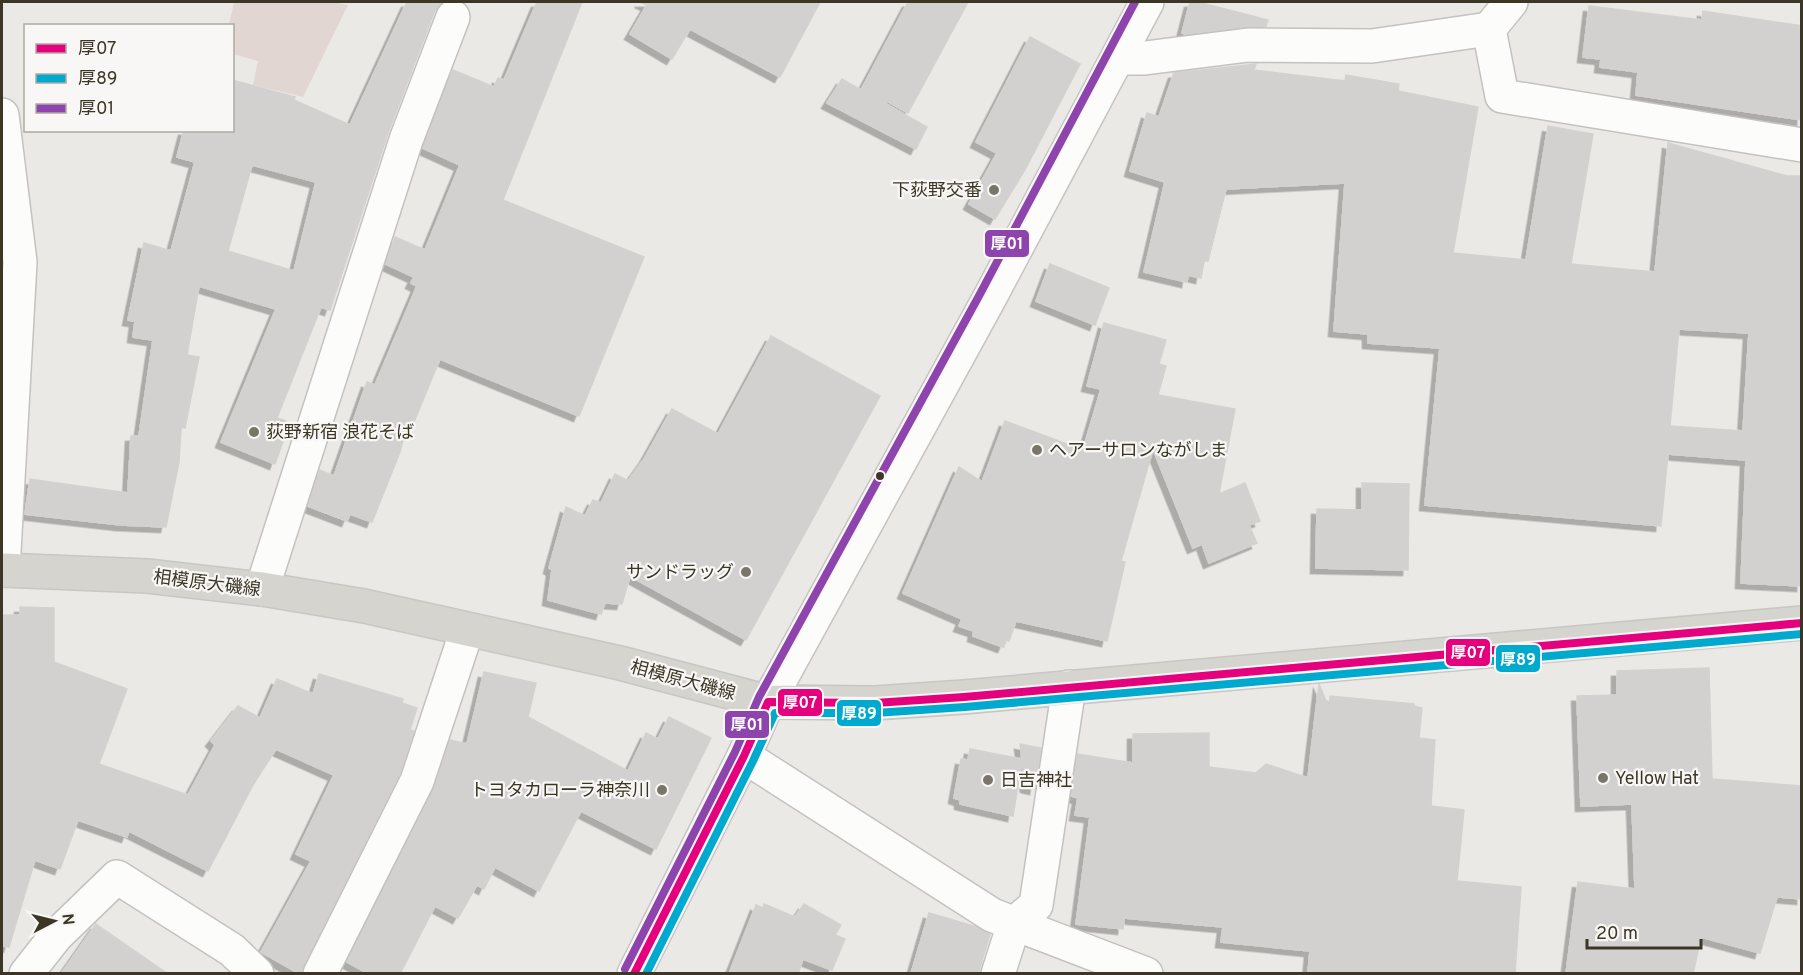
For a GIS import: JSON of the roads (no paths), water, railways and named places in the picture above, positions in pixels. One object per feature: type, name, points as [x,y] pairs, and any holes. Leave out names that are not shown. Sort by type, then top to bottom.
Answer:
[{"type":"main road","name":"相模原大磯線","points":[[2,570],[147,576],[262,589],[364,606],[620,663],[768,702],[875,702],[1802,623]]},
{"type":"street","points":[[634,974],[744,756],[768,702],[1147,2]]},
{"type":"street","points":[[1118,58],[1144,58],[1248,45],[1372,46],[1489,29],[1511,2]]},
{"type":"street","points":[[262,589],[406,140],[453,17]]},
{"type":"street","points":[[1489,29],[1502,96],[1802,145]]},
{"type":"street","points":[[2,115],[20,262],[2,570]]},
{"type":"street","points":[[320,974],[417,780],[467,630]]},
{"type":"street","points":[[999,974],[1014,924],[1036,905],[1069,687]]},
{"type":"street","points":[[744,756],[992,915],[1146,974]]},
{"type":"street","points":[[26,974],[57,936],[117,877],[232,950],[257,974]]},
{"type":"place","name":"下荻野交番","points":[[994,190]]},
{"type":"place","name":"荻野新宿 浪花そば","points":[[254,432]]},
{"type":"place","name":"ヘアーサロンながしま","points":[[1037,450]]},
{"type":"place","name":"サンドラッグ","points":[[746,572]]},
{"type":"place","name":"Yellow Hat","points":[[1603,778]]},
{"type":"place","name":"日吉神社","points":[[988,780]]},
{"type":"place","name":"トヨタカローラ神奈川","points":[[662,790]]}]
